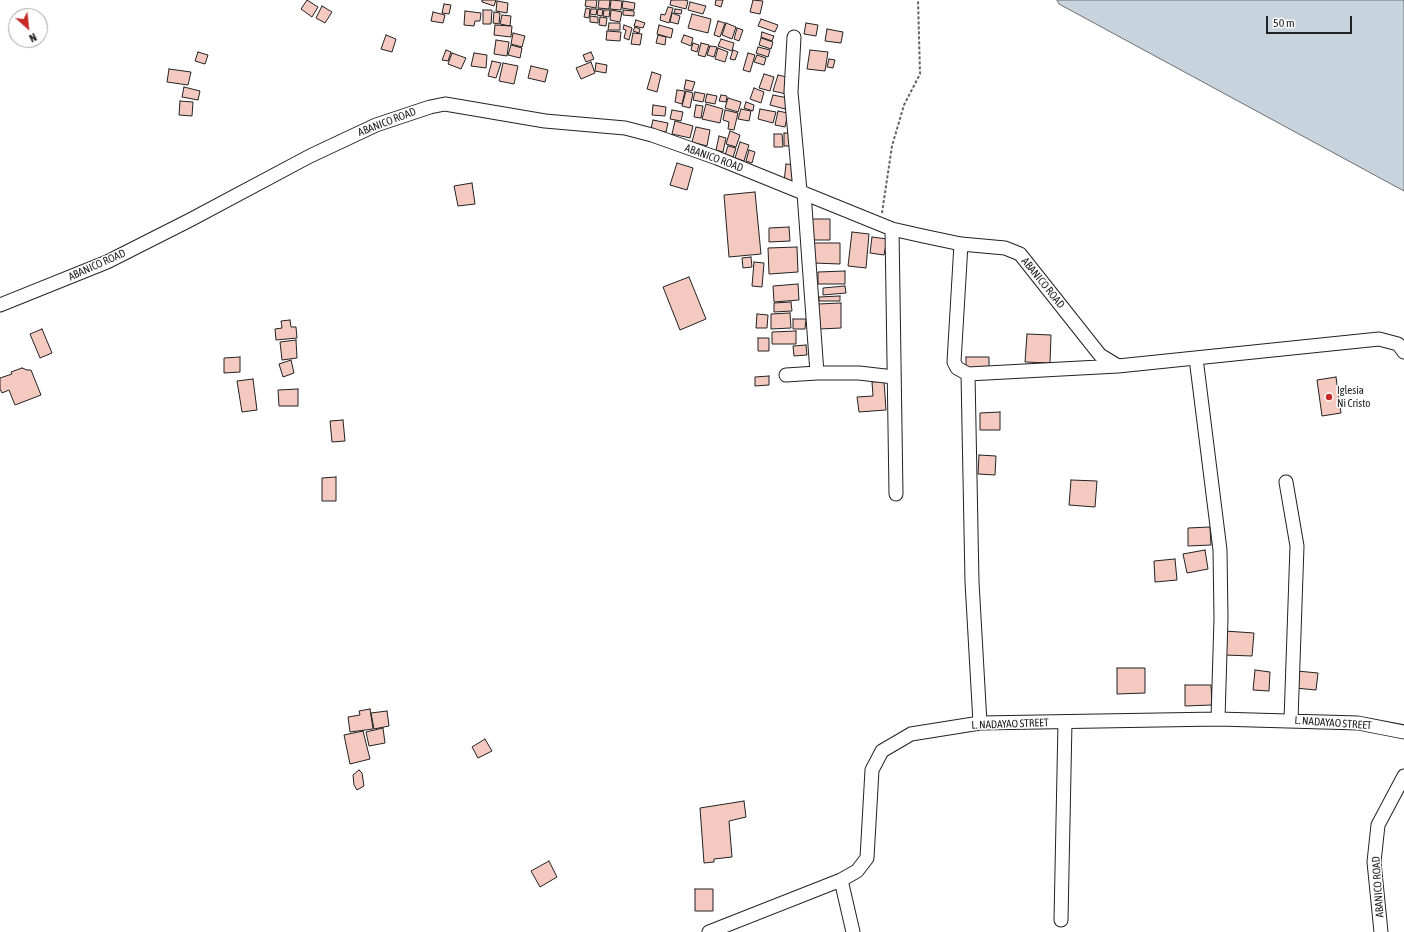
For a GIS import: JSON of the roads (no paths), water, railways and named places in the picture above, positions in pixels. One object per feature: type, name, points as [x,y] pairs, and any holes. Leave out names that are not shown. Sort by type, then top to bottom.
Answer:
[{"type":"street","points":[[794,37],[791,92],[802,192],[817,373]]},
{"type":"street","name":"ABANICO ROAD","points":[[0,305],[107,262],[310,156],[376,125],[415,111],[445,104],[545,121],[625,128],[652,135],[717,158],[886,226],[961,244],[1004,248],[1020,254],[1100,355],[1118,366]]},
{"type":"street","points":[[886,226],[894,377],[896,494]]},
{"type":"street","points":[[961,244],[954,362],[957,368],[968,374],[1118,366],[1380,339],[1398,344],[1404,352]]},
{"type":"street","points":[[1196,358],[1220,550],[1221,618],[1218,719]]},
{"type":"street","points":[[786,375],[817,373],[894,377]]},
{"type":"street","points":[[968,374],[972,582],[980,723]]},
{"type":"street","points":[[1286,482],[1297,546],[1291,720]]},
{"type":"street","name":"L. NADAYAO STREET","points":[[709,932],[841,880],[856,871],[867,858],[872,770],[882,751],[911,734],[980,723],[1218,719],[1358,723],[1404,732]]},
{"type":"street","points":[[1061,920],[1065,722]]},
{"type":"street","name":"ABANICO ROAD","points":[[1382,932],[1374,862],[1378,825],[1404,776]]},
{"type":"street","points":[[841,880],[853,932]]},
{"type":"place","name":"Iglesia Ni Cristo","points":[[1329,397]]}]
